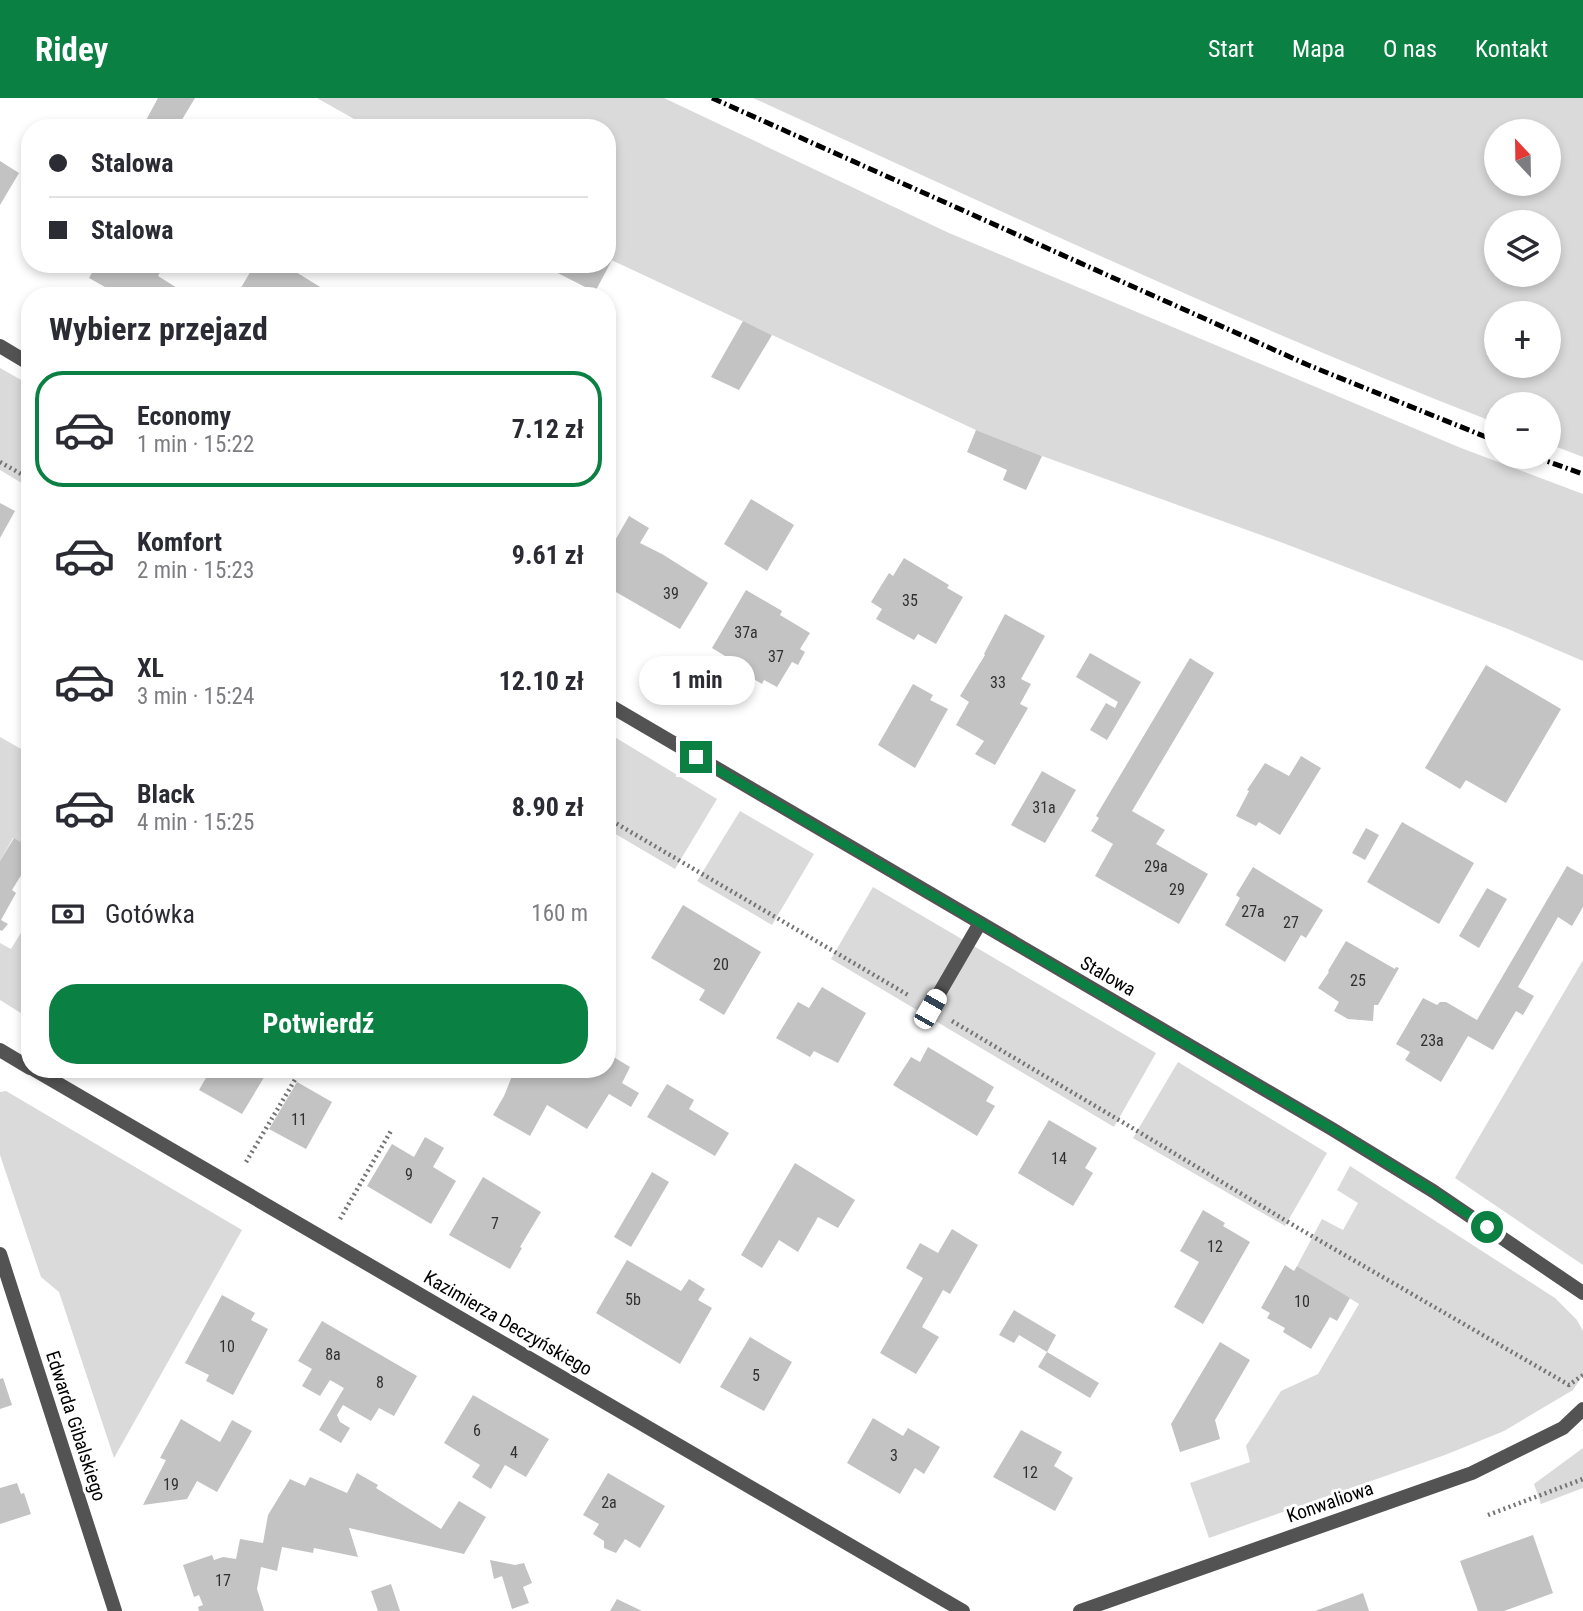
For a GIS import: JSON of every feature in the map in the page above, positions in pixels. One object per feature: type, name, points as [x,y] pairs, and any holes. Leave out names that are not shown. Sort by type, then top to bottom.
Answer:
[{"type":"street","points":[[0,346],[21,359]]},
{"type":"street","name":"Stalowa","points":[[616,709],[1299,1110],[1433,1191],[1583,1293]]},
{"type":"street","points":[[928,1012],[979,923]]},
{"type":"street","name":"Kazimierza Deczyńskiego","points":[[0,1050],[21,1062]]},
{"type":"street","name":"Kazimierza Deczyńskiego","points":[[48,1078],[963,1611]]},
{"type":"street","name":"Edwarda Gibalskiego","points":[[0,1254],[116,1611]]},
{"type":"street","name":"Konwaliowa","points":[[1080,1611],[1472,1473],[1563,1428],[1583,1409]]},
{"type":"path","points":[[0,462],[21,475]]},
{"type":"path","points":[[616,823],[928,1012],[1016,1059],[1298,1228],[1569,1385],[1583,1375]]},
{"type":"path","points":[[1012,1067],[1016,1059]]},
{"type":"path","points":[[232,1186],[296,1078]]},
{"type":"path","points":[[327,1241],[392,1129]]},
{"type":"path","points":[[1488,1515],[1583,1479]]},
{"type":"shaded area","points":[[317,98],[664,98],[949,233],[1484,457],[1484,469],[1517,469],[1583,494],[1583,661],[1508,629],[1283,543],[976,430],[616,262],[616,119],[354,119]]},
{"type":"shaded area","points":[[753,98],[1583,98],[1583,457],[1561,449],[1561,392],[1484,392],[1484,418],[1308,347]]},
{"type":"shaded area","points":[[0,368],[21,380],[21,483],[0,470]]},
{"type":"shaded area","points":[[0,737],[21,749],[21,843],[13,838],[0,861]]},
{"type":"shaded area","points":[[616,738],[717,799],[675,869],[616,834]]},
{"type":"shaded area","points":[[740,811],[814,854],[772,925],[697,881]]},
{"type":"shaded area","points":[[873,887],[1156,1053],[1114,1127],[831,959]]},
{"type":"shaded area","points":[[21,933],[21,1013],[0,1000],[0,943],[11,949]]},
{"type":"shaded area","points":[[1583,960],[1583,1265],[1455,1178]]},
{"type":"shaded area","points":[[1178,1062],[1327,1153],[1285,1226],[1133,1138]]},
{"type":"shaded area","points":[[6,1091],[242,1230],[114,1458],[59,1292],[41,1277],[0,1155],[0,1092]]},
{"type":"shaded area","points":[[1350,1166],[1555,1298],[1577,1320],[1583,1331],[1583,1375],[1573,1390],[1504,1431],[1445,1455],[1209,1538],[1190,1483],[1250,1462],[1246,1446],[1281,1391],[1318,1374],[1359,1304],[1297,1266],[1322,1219],[1343,1230],[1358,1203],[1337,1190]]},
{"type":"shaded area","points":[[1583,1448],[1583,1488],[1541,1504],[1534,1484]]},
{"type":"building","points":[[158,98],[195,98],[182,119],[147,119]]},
{"type":"building","points":[[0,161],[19,173],[0,205]]},
{"type":"building","points":[[92,273],[160,273],[158,276],[176,287],[105,287],[89,278]]},
{"type":"building","points":[[250,273],[298,273],[320,287],[241,287]]},
{"type":"building","points":[[558,273],[605,273],[598,287],[585,287]]},
{"type":"building","points":[[743,321],[772,335],[739,390],[711,377]]},
{"type":"building","points":[[976,430],[1042,456],[1026,490],[1003,480],[1007,470],[967,452]]},
{"type":"building","points":[[751,499],[794,525],[767,571],[724,544]]},
{"type":"building","points":[[0,503],[15,511],[0,538]]},
{"type":"building","points":[[629,516],[649,528],[640,543],[708,583],[680,629],[616,592],[616,539]]},
{"type":"building","points":[[904,558],[949,585],[947,588],[963,597],[936,644],[918,634],[914,640],[876,619],[882,609],[871,602],[889,573],[893,576]]},
{"type":"building","points":[[746,590],[782,611],[780,615],[810,633],[800,649],[805,652],[798,665],[792,662],[777,687],[764,680],[762,684],[745,674],[748,670],[712,648]]},
{"type":"building","points":[[1005,614],[1045,636],[1021,679],[1031,684],[1020,704],[1028,708],[995,765],[975,754],[984,741],[956,725],[969,702],[960,696],[985,655]]},
{"type":"building","points":[[1090,653],[1141,682],[1107,740],[1090,730],[1106,703],[1115,708],[1118,702],[1076,677]]},
{"type":"building","points":[[1190,658],[1214,673],[1132,811],[1165,830],[1156,844],[1208,874],[1179,924],[1095,876],[1113,844],[1091,831],[1099,818],[1096,816]]},
{"type":"building","points":[[1486,665],[1561,709],[1506,803],[1466,780],[1460,789],[1425,768]]},
{"type":"building","points":[[913,684],[933,695],[930,700],[948,709],[915,768],[878,745]]},
{"type":"building","points":[[1301,756],[1321,768],[1280,835],[1259,822],[1256,826],[1236,816],[1249,791],[1247,790],[1265,763],[1289,776]]},
{"type":"building","points":[[1042,771],[1076,790],[1045,843],[1011,825]]},
{"type":"building","points":[[1402,822],[1474,863],[1439,924],[1367,882]]},
{"type":"building","points":[[1366,828],[1379,835],[1365,860],[1352,853]]},
{"type":"building","points":[[14,838],[21,842],[21,875],[12,890],[16,893],[1,920],[8,924],[2,931],[0,930],[0,861]]},
{"type":"building","points":[[1567,866],[1583,875],[1583,907],[1572,926],[1558,917],[1518,987],[1534,996],[1523,1015],[1516,1011],[1493,1050],[1468,1036],[1441,1082],[1405,1060],[1410,1052],[1396,1044],[1423,998],[1437,1005],[1446,1002],[1477,1020]]},
{"type":"building","points":[[1253,867],[1323,910],[1306,938],[1301,935],[1285,962],[1225,925],[1240,898],[1236,895]]},
{"type":"building","points":[[1487,888],[1507,899],[1479,948],[1459,936]]},
{"type":"building","points":[[683,905],[761,952],[724,1015],[699,1000],[705,990],[651,958]]},
{"type":"building","points":[[1346,941],[1395,969],[1399,968],[1378,1005],[1374,1005],[1373,1021],[1348,1019],[1334,1011],[1339,1002],[1318,988]]},
{"type":"building","points":[[822,987],[866,1013],[838,1063],[814,1051],[810,1057],[776,1038],[798,1002],[809,1008]]},
{"type":"building","points":[[928,1047],[994,1087],[986,1101],[995,1106],[977,1136],[893,1085],[911,1057],[920,1062]]},
{"type":"building","points":[[616,1058],[630,1067],[622,1083],[639,1093],[631,1107],[609,1094],[587,1129],[547,1105],[530,1136],[493,1115],[511,1078],[616,1078]]},
{"type":"building","points":[[206,1078],[264,1078],[242,1114],[199,1090]]},
{"type":"building","points":[[297,1082],[332,1102],[306,1149],[269,1129]]},
{"type":"building","points":[[667,1084],[694,1100],[689,1109],[729,1133],[715,1156],[647,1117]]},
{"type":"building","points":[[1049,1120],[1097,1148],[1085,1168],[1093,1173],[1073,1206],[1018,1173]]},
{"type":"building","points":[[425,1137],[444,1148],[433,1167],[456,1181],[431,1224],[367,1186],[392,1144],[414,1157]]},
{"type":"building","points":[[795,1163],[855,1200],[838,1228],[818,1217],[798,1252],[779,1240],[762,1268],[741,1255]]},
{"type":"building","points":[[652,1172],[669,1182],[631,1247],[614,1237]]},
{"type":"building","points":[[483,1177],[541,1212],[510,1269],[449,1235]]},
{"type":"building","points":[[1203,1210],[1250,1242],[1203,1324],[1174,1307],[1199,1262],[1180,1251]]},
{"type":"building","points":[[952,1229],[978,1245],[950,1294],[943,1290],[922,1327],[939,1337],[916,1374],[880,1353],[923,1278],[906,1268],[920,1243],[938,1253]]},
{"type":"building","points":[[627,1260],[681,1291],[689,1279],[705,1289],[698,1300],[712,1308],[680,1364],[596,1313]]},
{"type":"building","points":[[1285,1265],[1294,1271],[1297,1266],[1350,1298],[1337,1321],[1330,1317],[1311,1349],[1283,1332],[1285,1328],[1267,1318],[1270,1313],[1261,1308]]},
{"type":"building","points":[[222,1295],[255,1313],[251,1320],[268,1329],[233,1395],[206,1381],[209,1375],[185,1363]]},
{"type":"building","points":[[1014,1310],[1056,1335],[1047,1352],[1019,1335],[1014,1343],[999,1335]]},
{"type":"building","points":[[322,1321],[417,1376],[394,1416],[379,1408],[371,1421],[343,1405],[337,1415],[340,1422],[350,1428],[341,1443],[319,1430],[344,1388],[330,1380],[320,1396],[302,1386],[312,1369],[298,1361]]},
{"type":"building","points":[[750,1337],[792,1362],[764,1411],[720,1387]]},
{"type":"building","points":[[1220,1342],[1250,1360],[1215,1420],[1220,1439],[1180,1452],[1171,1424]]},
{"type":"building","points":[[1047,1352],[1099,1383],[1090,1398],[1038,1367]]},
{"type":"building","points":[[3,1378],[12,1405],[0,1409],[0,1379]]},
{"type":"building","points":[[473,1395],[549,1439],[526,1477],[505,1465],[491,1489],[472,1477],[480,1465],[444,1443]]},
{"type":"building","points":[[873,1418],[903,1436],[908,1428],[940,1447],[924,1474],[915,1468],[900,1494],[847,1463]]},
{"type":"building","points":[[181,1419],[220,1442],[232,1420],[252,1431],[217,1492],[197,1481],[187,1499],[143,1505],[166,1460],[160,1458]]},
{"type":"building","points":[[1021,1430],[1062,1452],[1054,1466],[1073,1478],[1055,1511],[993,1477]]},
{"type":"building","points":[[357,1473],[441,1529],[459,1501],[486,1517],[464,1554],[349,1528],[358,1557],[314,1548],[313,1553],[282,1547],[277,1571],[261,1567],[257,1589],[264,1611],[199,1611],[198,1607],[203,1605],[199,1595],[194,1597],[183,1565],[212,1555],[214,1560],[223,1557],[236,1559],[240,1539],[263,1543],[268,1515],[290,1479],[305,1486],[310,1477],[347,1493]]},
{"type":"building","points":[[608,1473],[665,1506],[640,1548],[625,1539],[616,1553],[604,1548],[604,1541],[593,1534],[599,1524],[583,1515]]},
{"type":"building","points":[[17,1483],[21,1494],[24,1493],[31,1514],[0,1524],[0,1488]]},
{"type":"building","points":[[1533,1535],[1553,1593],[1504,1611],[1478,1611],[1460,1561]]},
{"type":"building","points":[[490,1560],[515,1565],[524,1563],[532,1583],[523,1587],[529,1603],[512,1609],[502,1576],[494,1579]]},
{"type":"building","points":[[391,1584],[400,1611],[378,1611],[371,1591]]},
{"type":"building","points":[[1363,1593],[1369,1611],[1315,1611]]},
{"type":"building","points":[[617,1599],[642,1611],[610,1611]]},
{"type":"railway","points":[[712,98],[1308,365],[1484,436]]},
{"type":"railway","points":[[1561,466],[1583,474]]},
{"type":"route","points":[[696,757],[1332,1129],[1487,1227]]}]
